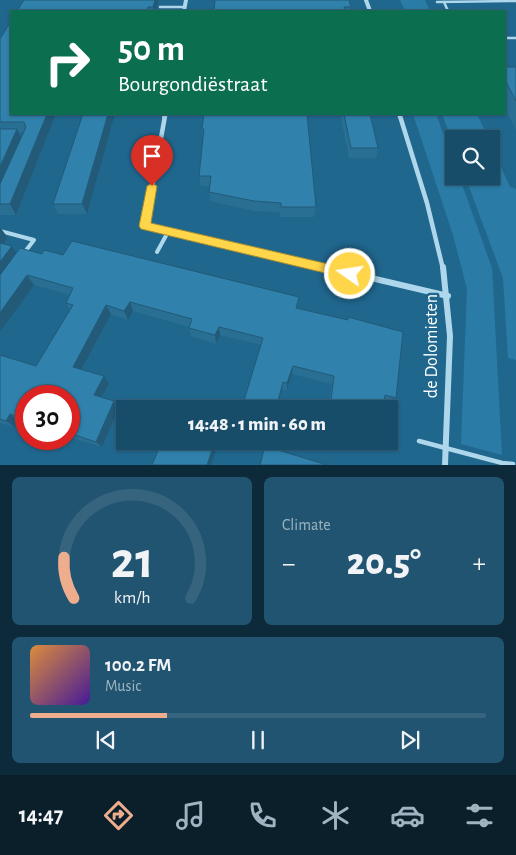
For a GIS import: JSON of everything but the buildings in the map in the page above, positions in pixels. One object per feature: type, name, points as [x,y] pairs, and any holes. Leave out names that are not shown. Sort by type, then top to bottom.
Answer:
[{"type":"street","points":[[184,9],[186,0]]},
{"type":"street","points":[[165,115],[145,226],[448,296]]},
{"type":"street","name":"de Dolomieten","points":[[399,115],[442,263],[448,296],[450,333],[445,465]]},
{"type":"lane","points":[[436,2],[516,1]]},
{"type":"lane","points":[[444,2],[448,10]]},
{"type":"lane","points":[[160,7],[184,9]]},
{"type":"lane","points":[[0,231],[34,240],[23,256]]},
{"type":"lane","points":[[157,252],[168,232]]},
{"type":"lane","points":[[419,441],[502,463],[513,464]]},
{"type":"shaded area","points":[[400,0],[425,0],[430,10],[405,10]]},
{"type":"shaded area","points":[[413,115],[436,115],[445,139],[445,185],[462,185],[492,268],[502,455],[461,444],[467,289],[453,235]]},
{"type":"shaded area","points":[[442,115],[477,115],[485,130],[448,130]]},
{"type":"shaded area","points":[[500,165],[510,187],[516,189],[516,360],[508,358],[503,278],[468,185],[500,185]]},
{"type":"route","points":[[152,186],[145,226],[350,274]]}]
